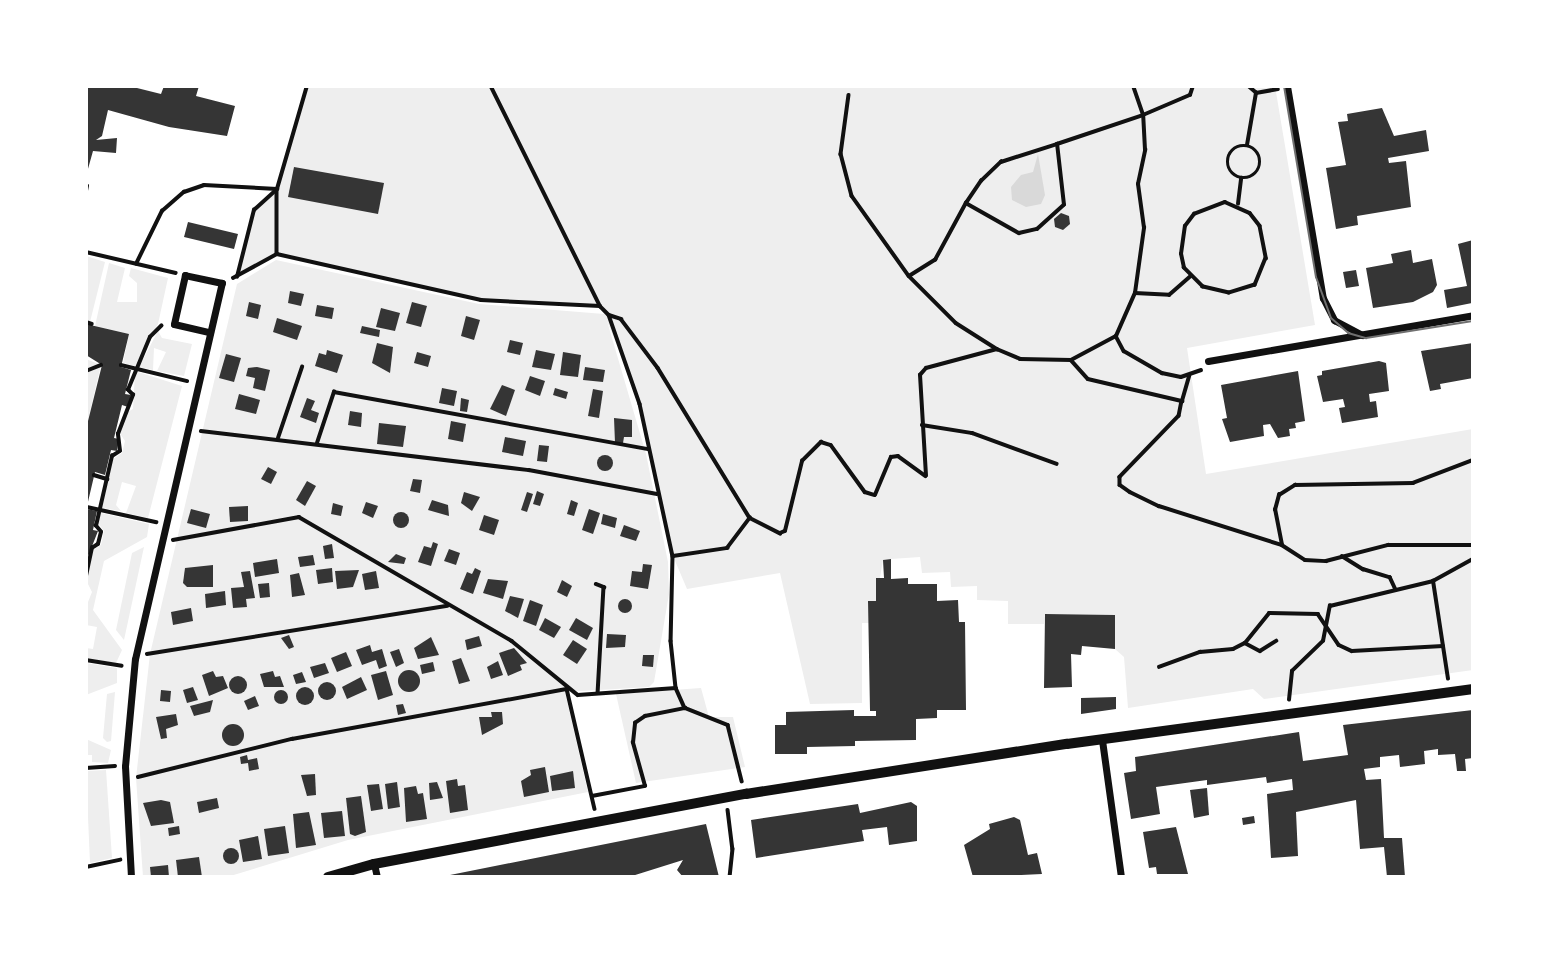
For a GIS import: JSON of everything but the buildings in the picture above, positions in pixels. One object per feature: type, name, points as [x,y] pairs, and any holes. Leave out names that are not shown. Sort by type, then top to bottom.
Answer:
[{"type":"street","points":[[1287,87],[1323,298],[1334,320],[1362,335]]},
{"type":"street","points":[[131,877],[125,766],[136,653],[222,283],[185,275],[174,324],[209,332]]},
{"type":"street","points":[[1208,361],[1473,315]]},
{"type":"street","points":[[328,877],[374,864],[727,797],[1102,740],[1473,689]]},
{"type":"street","points":[[1102,740],[1121,877]]},
{"type":"street","points":[[374,864],[377,877]]},
{"type":"path","points":[[278,254],[277,189],[307,86]]},
{"type":"path","points":[[491,86],[600,306],[609,315],[640,404],[673,556],[671,641],[676,688],[685,708]]},
{"type":"path","points":[[849,95],[841,154],[852,196],[909,276],[956,323],[997,349],[1020,359],[1071,359],[1116,336],[1135,293],[1144,228],[1138,184],[1145,150],[1143,115],[1133,86]]},
{"type":"path","points":[[909,276],[935,260],[981,181],[1001,163],[1143,115],[1190,94],[1193,86]]},
{"type":"path","points":[[1248,86],[1256,93]]},
{"type":"path","points":[[1256,93],[1287,87]]},
{"type":"path","points":[[1247,145],[1256,93]]},
{"type":"path","points":[[966,204],[1019,233],[1037,229],[1065,205],[1057,144]]},
{"type":"path","points":[[1247,145],[1260,157],[1261,166],[1256,174],[1241,178],[1230,171],[1227,162],[1236,147],[1247,145]]},
{"type":"path","points":[[1238,204],[1241,178]]},
{"type":"path","points":[[136,264],[162,211],[184,192],[226,184],[277,189]]},
{"type":"path","points":[[237,277],[254,209],[277,189]]},
{"type":"path","points":[[1238,204],[1260,226],[1265,244],[1263,271],[1255,285],[1216,292],[1191,276],[1181,254],[1185,226],[1209,205],[1238,204]]},
{"type":"path","points":[[86,207],[86,216]]},
{"type":"path","points":[[86,252],[185,275]]},
{"type":"path","points":[[222,283],[278,254],[481,300],[600,306]]},
{"type":"path","points":[[171,284],[173,273]]},
{"type":"path","points":[[1135,293],[1169,295],[1191,276]]},
{"type":"path","points":[[609,315],[621,319],[658,368],[750,518]]},
{"type":"path","points":[[86,576],[92,548],[98,544],[101,532],[96,526],[112,456],[120,451],[117,434],[124,410],[130,407],[133,395],[128,390],[135,369],[163,317]]},
{"type":"path","points":[[86,322],[92,324]]},
{"type":"path","points":[[1116,336],[1124,351],[1142,364],[1162,373],[1189,376],[1198,374],[1208,361]]},
{"type":"path","points":[[750,518],[757,518],[772,531],[785,531],[802,461],[821,442],[831,445],[865,492],[875,495],[891,457],[898,456],[926,476],[929,469],[922,425],[920,374],[926,368],[997,349]]},
{"type":"path","points":[[1071,359],[1088,379],[1182,401]]},
{"type":"path","points":[[86,371],[101,365]]},
{"type":"path","points":[[121,365],[199,383]]},
{"type":"path","points":[[278,438],[302,367]]},
{"type":"path","points":[[1189,376],[1179,416],[1124,469],[1121,485],[1159,506],[1282,545],[1305,560],[1388,545],[1473,545]]},
{"type":"path","points":[[317,443],[334,391],[649,449]]},
{"type":"path","points":[[922,425],[972,433],[1057,464]]},
{"type":"path","points":[[188,429],[530,470],[658,495]]},
{"type":"path","points":[[1282,545],[1275,510],[1279,495],[1295,485],[1413,484],[1473,460]]},
{"type":"path","points":[[94,475],[107,479]]},
{"type":"path","points":[[86,507],[165,524]]},
{"type":"path","points":[[161,542],[299,517],[512,641],[578,695],[676,688]]},
{"type":"path","points":[[673,556],[727,548],[750,518]]},
{"type":"path","points":[[1342,555],[1363,569],[1390,577],[1396,590]]},
{"type":"path","points":[[1302,713],[1300,698],[1287,701],[1287,687],[1299,662],[1323,642],[1330,606],[1433,581],[1473,559]]},
{"type":"path","points":[[1433,581],[1449,692]]},
{"type":"path","points":[[596,584],[604,587],[598,694]]},
{"type":"path","points":[[86,587],[86,604]]},
{"type":"path","points":[[136,653],[449,605]]},
{"type":"path","points":[[1159,667],[1200,652],[1233,649],[1245,643],[1269,613],[1318,614],[1339,645],[1352,651],[1443,646]]},
{"type":"path","points":[[1245,643],[1260,651],[1276,641]]},
{"type":"path","points":[[86,660],[134,668]]},
{"type":"path","points":[[136,778],[292,739],[568,689]]},
{"type":"path","points":[[568,689],[597,820]]},
{"type":"path","points":[[592,796],[645,786],[633,743],[635,723],[645,716],[685,708],[728,725],[746,794]]},
{"type":"path","points":[[86,768],[125,766]]},
{"type":"path","points":[[727,797],[733,849],[730,877]]},
{"type":"path","points":[[86,867],[129,859]]},
{"type":"shaded area","points":[[307,86],[1275,86],[1315,325],[1187,348],[1206,474],[1473,429],[1473,670],[1264,699],[1253,689],[1128,708],[1124,657],[1115,649],[1114,615],[1045,614],[1044,624],[1008,624],[1008,601],[977,600],[977,586],[951,587],[950,572],[922,573],[920,557],[883,560],[876,601],[868,601],[869,623],[862,623],[862,703],[810,704],[780,573],[687,589],[673,556],[640,403],[607,321],[646,454],[668,562],[669,594],[654,682],[649,687],[565,692],[588,792],[348,840],[227,877],[143,877],[136,778],[150,654],[237,284],[276,260],[479,304],[604,314],[599,306],[481,300],[278,254],[237,277],[254,210],[277,189]]},
{"type":"shaded area","points":[[1038,154],[1045,195],[1041,204],[1026,207],[1012,200],[1011,187],[1021,175],[1033,172]]},
{"type":"shaded area","points":[[86,256],[105,262],[90,322],[86,321]]},
{"type":"shaded area","points":[[109,263],[125,268],[117,302],[137,302],[137,283],[129,276],[131,268],[168,278],[158,324],[135,366],[123,363],[129,334],[95,326]]},
{"type":"shaded area","points":[[158,331],[162,338],[192,344],[184,376],[157,371],[166,352],[154,348],[153,370],[139,367]]},
{"type":"shaded area","points":[[86,359],[101,365],[86,428]]},
{"type":"shaded area","points":[[135,371],[182,386],[148,518],[126,513],[136,486],[122,482],[116,505],[121,511],[102,508],[113,459],[122,453],[125,441],[119,432],[124,414],[133,409]]},
{"type":"shaded area","points":[[101,513],[149,524],[147,537],[104,561],[93,610],[122,650],[116,663],[86,658],[86,648],[93,649],[97,627],[86,625],[86,607],[92,592],[87,582],[93,550],[101,545],[104,531],[98,523]]},
{"type":"shaded area","points":[[144,547],[124,640],[116,630],[132,553]]},
{"type":"shaded area","points":[[86,663],[117,668],[117,683],[86,695]]},
{"type":"shaded area","points":[[701,688],[709,717],[733,717],[745,767],[636,783],[616,694]]},
{"type":"shaded area","points":[[115,692],[111,741],[107,742],[103,738],[107,694]]},
{"type":"shaded area","points":[[86,739],[111,750],[108,763],[92,762],[92,755],[86,755]]},
{"type":"shaded area","points":[[106,770],[112,858],[90,863],[86,771]]},
{"type":"tram line","points":[[1284,86],[1316,277],[1331,318],[1348,333],[1366,338],[1473,321]]}]
